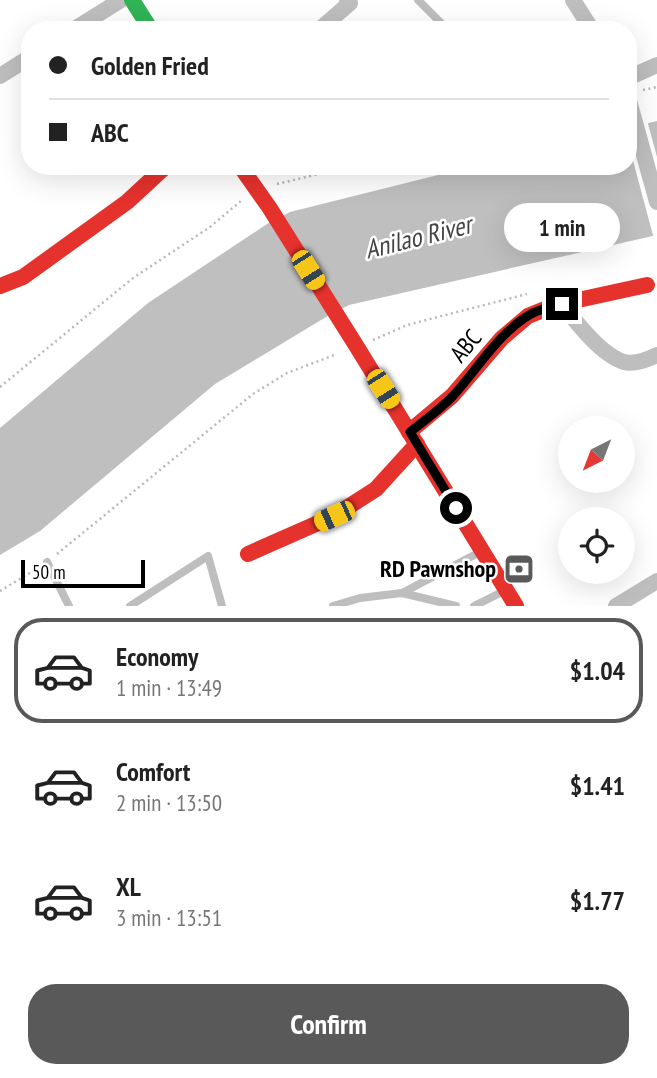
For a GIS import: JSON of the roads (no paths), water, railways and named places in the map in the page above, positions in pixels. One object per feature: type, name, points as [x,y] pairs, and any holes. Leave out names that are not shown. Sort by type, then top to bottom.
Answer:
[{"type":"street","points":[[87,21],[121,0]]},
{"type":"street","points":[[132,0],[145,21]]},
{"type":"street","points":[[573,0],[586,21]]},
{"type":"street","points":[[329,21],[350,1]]},
{"type":"street","points":[[0,76],[21,63]]},
{"type":"street","points":[[637,74],[657,65]]},
{"type":"street","points":[[637,127],[657,202]]},
{"type":"street","points":[[0,286],[23,277],[127,202],[156,175]]},
{"type":"street","points":[[246,175],[357,347],[516,606]]},
{"type":"street","name":"ABC","points":[[248,554],[334,516],[376,489],[435,412],[450,399],[516,324],[543,309],[647,285]]},
{"type":"street","points":[[562,304],[593,340],[622,361],[635,363],[655,354]]},
{"type":"street","points":[[616,606],[657,581]]},
{"type":"lane","points":[[418,0],[439,21]]},
{"type":"lane","points":[[402,593],[483,550]]},
{"type":"lane","points":[[130,606],[208,556],[222,606]]},
{"type":"lane","points":[[47,562],[69,606]]},
{"type":"lane","points":[[474,606],[506,590]]},
{"type":"lane","points":[[333,606],[360,598],[402,593],[456,606]]},
{"type":"water","name":"Anilao River","points":[[657,121],[657,235],[349,305],[215,384],[40,531],[0,555],[0,428],[148,303],[267,224],[290,212],[438,175],[637,175],[637,126]]},
{"type":"place","name":"RD Pawnshop","points":[[519,569]]}]
